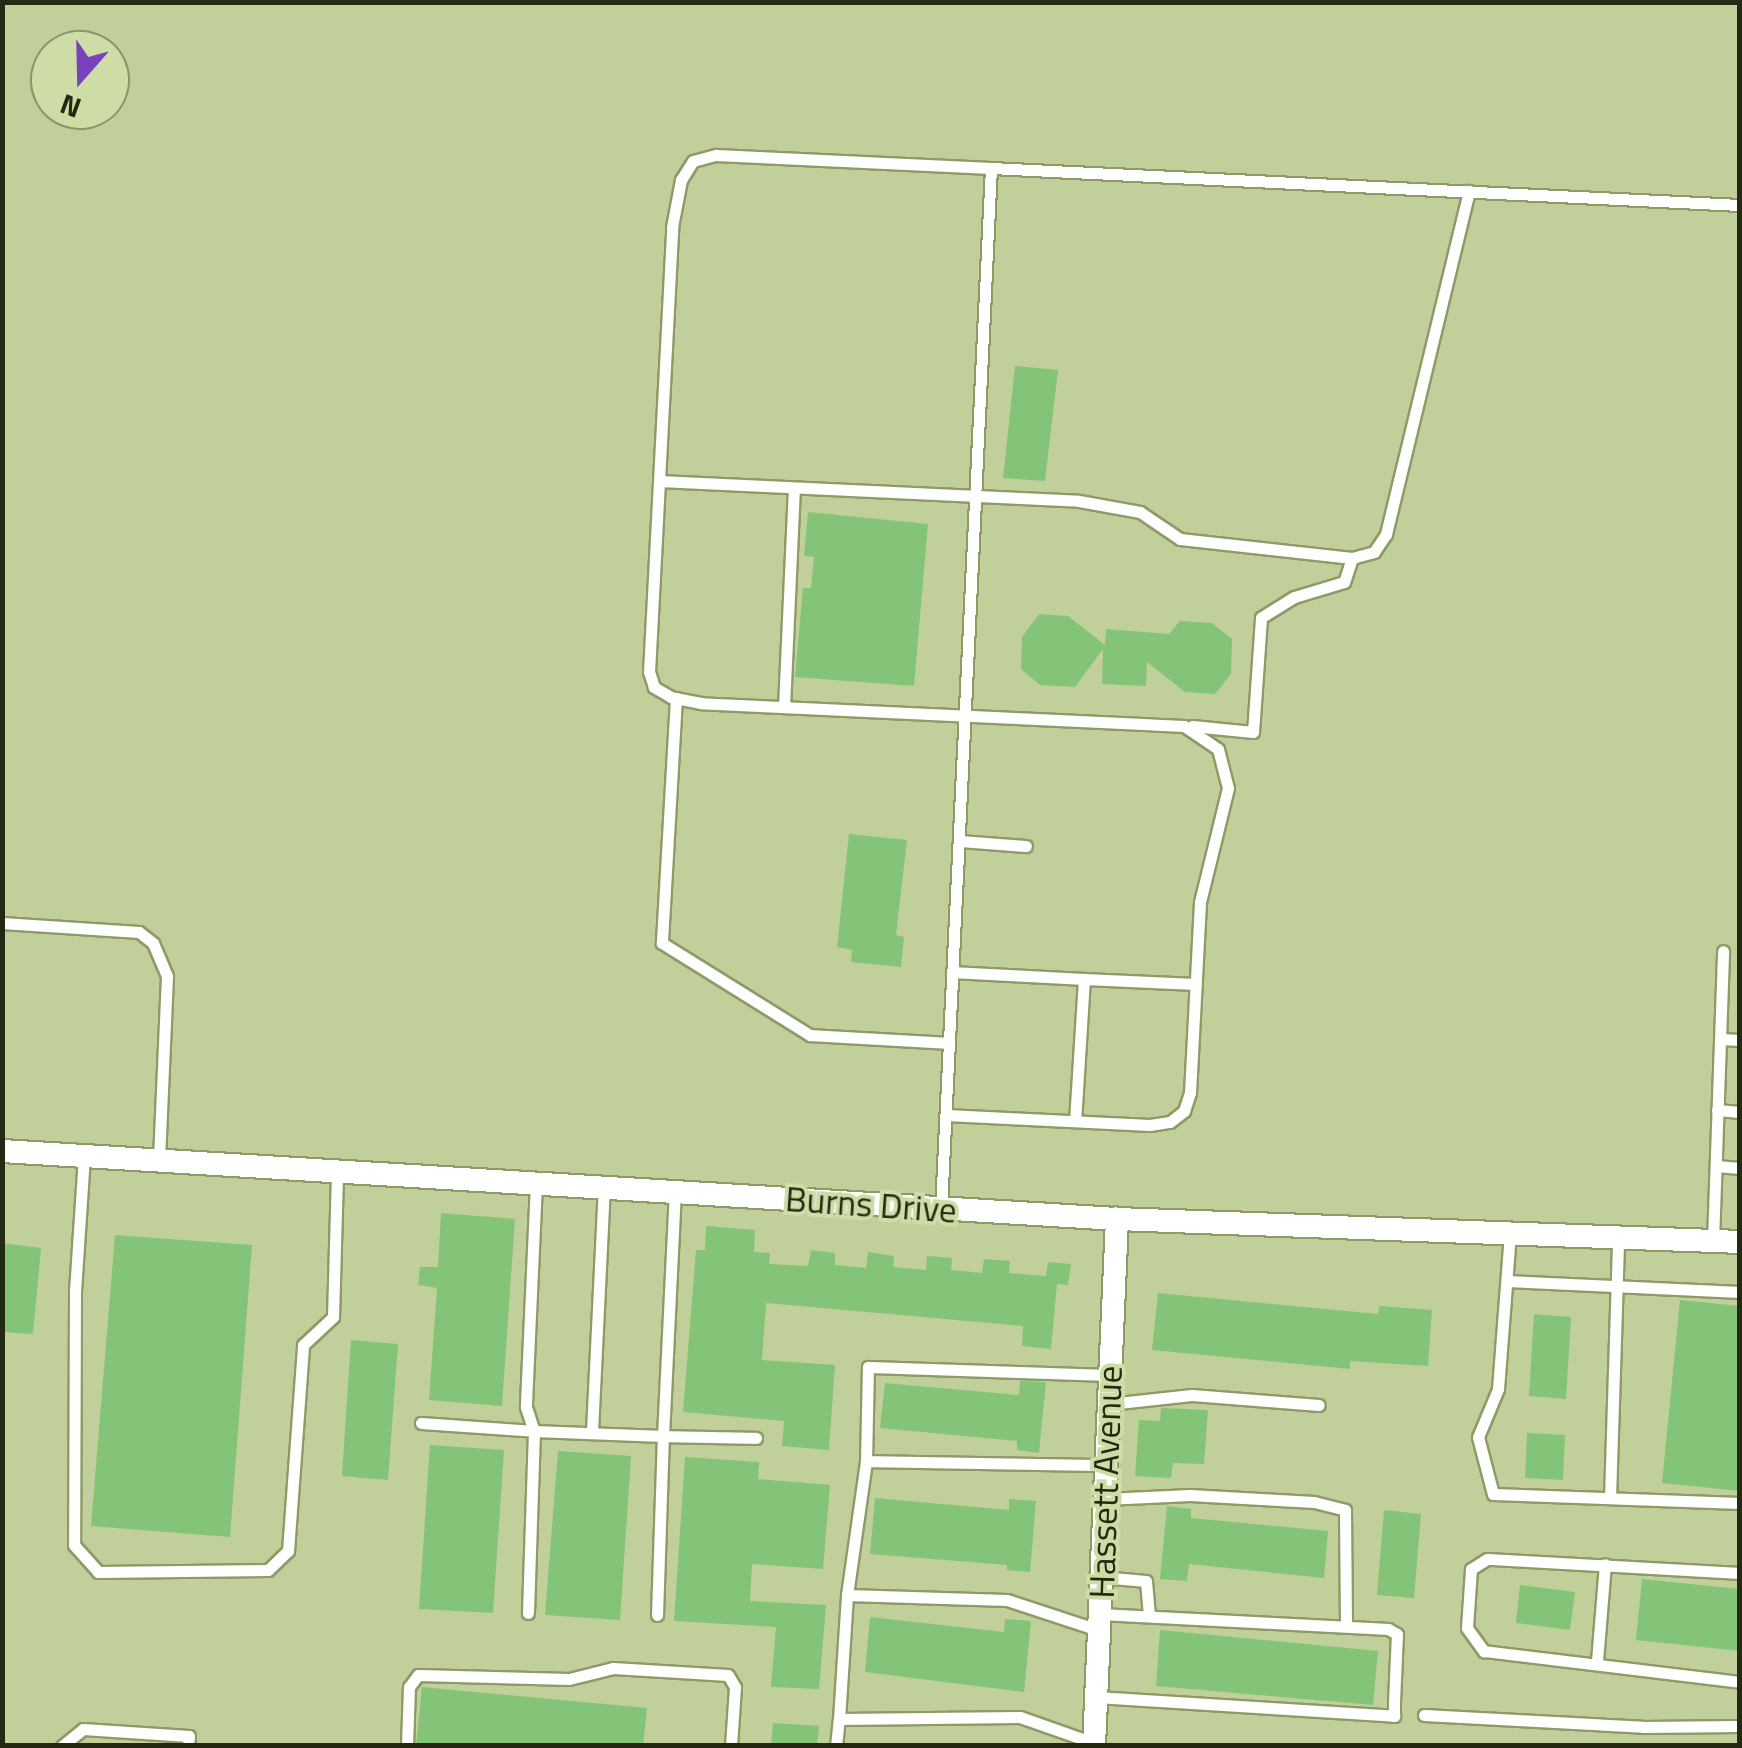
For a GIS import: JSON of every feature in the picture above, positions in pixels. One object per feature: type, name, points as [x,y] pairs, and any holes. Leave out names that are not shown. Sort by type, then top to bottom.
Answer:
[{"type":"street","name":"Burns Drive","points":[[2,1151],[1117,1219],[1740,1242]]},
{"type":"street","name":"Hassett Avenue","points":[[1094,1744],[1117,1219]]},
{"type":"lane","points":[[1352,558],[1344,582],[1294,596],[1262,618],[1253,732],[784,707],[676,698],[654,687],[648,672],[672,227],[681,180],[694,162],[716,155],[1740,204]]},
{"type":"lane","points":[[941,1208],[991,168]]},
{"type":"lane","points":[[659,481],[1079,501],[1140,512],[1180,540],[1352,558],[1374,552],[1386,534],[1469,192]]},
{"type":"lane","points":[[784,707],[794,488]]},
{"type":"lane","points":[[676,698],[662,944],[810,1035],[949,1044]]},
{"type":"lane","points":[[946,1115],[1150,1125],[1170,1122],[1184,1110],[1190,1094],[1200,902],[1228,788],[1218,750],[1201,733],[1184,726]]},
{"type":"lane","points":[[959,841],[1026,846]]},
{"type":"lane","points":[[2,923],[139,932],[153,943],[166,976],[159,1160]]},
{"type":"lane","points":[[1713,1241],[1722,951]]},
{"type":"lane","points":[[952,972],[1196,984]]},
{"type":"lane","points":[[1075,1121],[1084,979]]},
{"type":"lane","points":[[1720,1039],[1740,1040]]},
{"type":"lane","points":[[1718,1110],[1740,1112]]},
{"type":"lane","points":[[84,1156],[75,1293],[74,1545],[98,1572],[268,1570],[288,1551],[303,1345],[333,1317],[337,1171]]},
{"type":"lane","points":[[1716,1166],[1740,1168]]},
{"type":"lane","points":[[528,1613],[534,1431],[526,1407],[536,1183]]},
{"type":"lane","points":[[592,1432],[604,1188]]},
{"type":"lane","points":[[657,1614],[675,1192]]},
{"type":"lane","points":[[1510,1234],[1498,1389],[1478,1437],[1493,1494],[1740,1503]]},
{"type":"lane","points":[[1610,1498],[1618,1238]]},
{"type":"lane","points":[[1506,1280],[1740,1292]]},
{"type":"lane","points":[[836,1746],[847,1595],[866,1462],[868,1367],[1110,1376]]},
{"type":"lane","points":[[1109,1404],[1192,1395],[1319,1405]]},
{"type":"lane","points":[[421,1423],[756,1438]]},
{"type":"lane","points":[[866,1462],[1106,1465]]},
{"type":"lane","points":[[1105,1500],[1208,1496],[1314,1502],[1345,1510],[1346,1626]]},
{"type":"lane","points":[[1740,1573],[1486,1559],[1472,1569],[1466,1628],[1484,1651],[1597,1661],[1694,1680],[1740,1682]]},
{"type":"lane","points":[[1597,1661],[1605,1564]]},
{"type":"lane","points":[[1101,1577],[1146,1581],[1156,1616]]},
{"type":"lane","points":[[847,1595],[1008,1600],[1099,1622],[1156,1616],[1388,1628],[1396,1634],[1394,1716],[1096,1697]]},
{"type":"lane","points":[[406,1746],[409,1688],[418,1674],[569,1679],[613,1668],[728,1675],[735,1688],[731,1746]]},
{"type":"lane","points":[[1424,1715],[1643,1727],[1740,1726]]},
{"type":"lane","points":[[839,1719],[1020,1717],[1094,1744]]},
{"type":"lane","points":[[62,1746],[84,1730],[189,1736],[188,1746]]},
{"type":"building","points":[[1015,366],[1058,370],[1045,481],[1003,478]]},
{"type":"building","points":[[808,512],[928,524],[914,686],[795,677],[803,588],[811,588],[814,557],[804,556]]},
{"type":"building","points":[[1039,614],[1068,616],[1105,645],[1106,629],[1169,634],[1180,621],[1212,623],[1232,639],[1231,674],[1215,694],[1185,692],[1147,662],[1146,686],[1102,684],[1103,649],[1075,687],[1040,685],[1021,669],[1022,637]]},
{"type":"building","points":[[849,834],[907,840],[896,935],[904,937],[901,967],[851,962],[852,950],[837,947]]},
{"type":"building","points":[[441,1213],[515,1219],[502,1406],[429,1400],[437,1288],[418,1285],[420,1267],[438,1267]]},
{"type":"building","points":[[706,1226],[755,1230],[754,1252],[770,1253],[769,1264],[808,1266],[811,1250],[835,1253],[835,1265],[866,1268],[868,1252],[894,1256],[893,1267],[926,1270],[927,1256],[952,1258],[951,1270],[982,1273],[984,1259],[1010,1261],[1009,1273],[1046,1276],[1048,1262],[1071,1264],[1068,1285],[1057,1284],[1051,1349],[1022,1346],[1023,1326],[766,1303],[762,1360],[835,1365],[829,1450],[782,1446],[784,1421],[683,1412],[696,1250],[705,1250]]},
{"type":"building","points":[[115,1235],[252,1245],[230,1537],[91,1526]]},
{"type":"building","points":[[2,1243],[41,1248],[33,1334],[2,1332]]},
{"type":"building","points":[[1158,1293],[1378,1314],[1379,1306],[1432,1310],[1428,1366],[1350,1361],[1350,1369],[1152,1350]]},
{"type":"building","points":[[1680,1300],[1740,1306],[1740,1491],[1662,1483]]},
{"type":"building","points":[[1534,1314],[1571,1317],[1566,1399],[1529,1396]]},
{"type":"building","points":[[351,1340],[398,1344],[388,1480],[342,1476]]},
{"type":"building","points":[[1020,1381],[1046,1382],[1039,1453],[1017,1450],[1017,1441],[880,1428],[885,1383],[1019,1395]]},
{"type":"building","points":[[1161,1408],[1208,1410],[1204,1464],[1173,1463],[1171,1478],[1135,1476],[1139,1420],[1160,1421]]},
{"type":"building","points":[[1527,1433],[1565,1435],[1563,1480],[1525,1478]]},
{"type":"building","points":[[430,1445],[504,1450],[493,1613],[419,1609]]},
{"type":"building","points":[[558,1451],[631,1456],[620,1620],[545,1615]]},
{"type":"building","points":[[685,1457],[759,1462],[758,1479],[830,1485],[823,1569],[752,1564],[750,1601],[826,1605],[819,1689],[771,1687],[776,1627],[674,1621]]},
{"type":"building","points":[[875,1498],[1009,1510],[1009,1499],[1036,1501],[1030,1572],[1007,1570],[1007,1565],[870,1554]]},
{"type":"building","points":[[1167,1506],[1191,1509],[1191,1518],[1328,1531],[1324,1578],[1189,1564],[1187,1581],[1160,1579]]},
{"type":"building","points":[[1384,1510],[1421,1514],[1414,1598],[1377,1595]]},
{"type":"building","points":[[1642,1579],[1740,1589],[1740,1651],[1636,1640]]},
{"type":"building","points":[[1520,1585],[1575,1592],[1570,1630],[1516,1623]]},
{"type":"building","points":[[870,1617],[1004,1632],[1005,1619],[1031,1621],[1024,1692],[865,1672]]},
{"type":"building","points":[[1160,1630],[1378,1651],[1373,1705],[1156,1686]]},
{"type":"building","points":[[422,1687],[647,1708],[643,1746],[416,1746]]},
{"type":"building","points":[[773,1723],[819,1726],[817,1746],[771,1746]]}]
